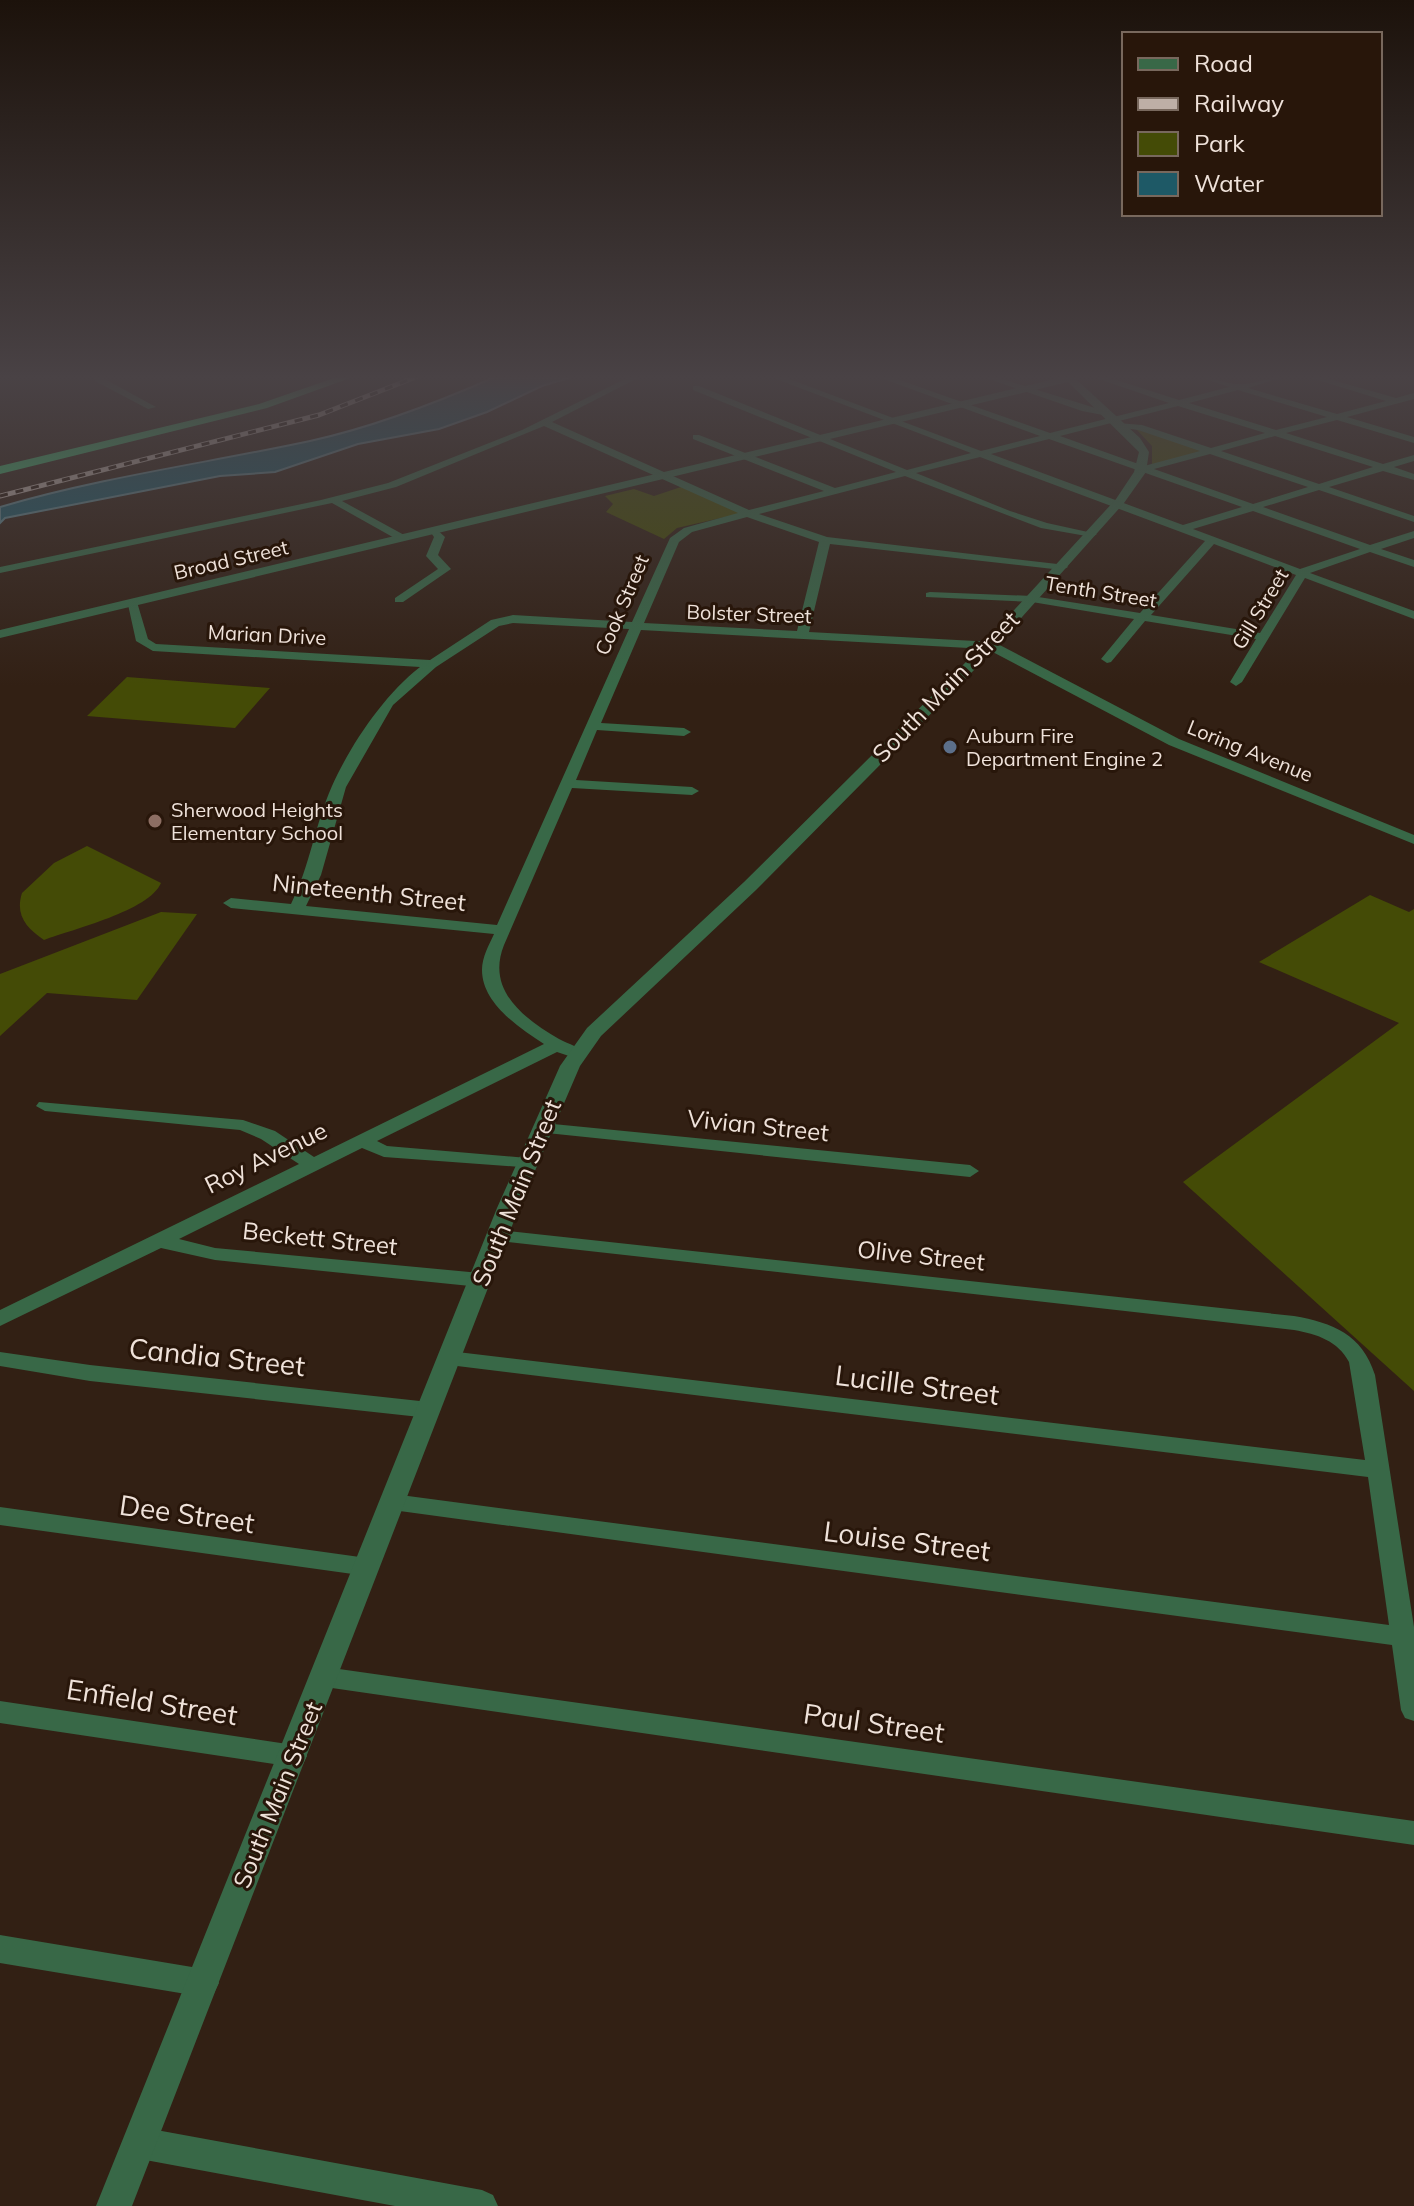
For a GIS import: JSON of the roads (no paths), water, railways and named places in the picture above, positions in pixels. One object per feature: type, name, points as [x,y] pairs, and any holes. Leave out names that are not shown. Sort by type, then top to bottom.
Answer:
[{"type":"street","points":[[0,570],[333,500],[402,480]]},
{"type":"street","name":"Broad Street","points":[[0,634],[647,480]]},
{"type":"street","points":[[678,480],[748,514],[825,540],[1062,567]]},
{"type":"street","points":[[804,480],[833,491]]},
{"type":"street","name":"Cook Street","points":[[567,1050],[508,1007],[491,984],[491,963],[674,540],[688,530],[878,480]]},
{"type":"street","points":[[925,480],[1033,523],[1092,534]]},
{"type":"street","points":[[1050,480],[1414,615]]},
{"type":"street","name":"South Main Street","points":[[114,2206],[543,1128],[567,1050],[750,886],[990,645],[1092,534],[1134,480]]},
{"type":"street","points":[[1173,480],[1414,564]]},
{"type":"street","points":[[1300,480],[1414,519]]},
{"type":"street","points":[[1182,529],[1343,480]]},
{"type":"street","points":[[333,500],[402,538]]},
{"type":"street","points":[[399,600],[445,569],[432,556],[440,537],[434,530]]},
{"type":"street","name":"Gill Street","points":[[1236,682],[1305,574],[1304,571],[1414,534]]},
{"type":"street","points":[[802,634],[825,540]]},
{"type":"street","points":[[1107,659],[1189,562],[1212,540]]},
{"type":"street","name":"Tenth Street","points":[[930,595],[1032,599],[1265,637]]},
{"type":"street","name":"Marian Drive","points":[[131,602],[142,641],[153,647],[432,664]]},
{"type":"street","name":"Bolster Street","points":[[432,664],[505,619],[990,645]]},
{"type":"street","name":"Loring Avenue","points":[[990,645],[1174,742],[1414,840]]},
{"type":"street","points":[[296,911],[313,875],[339,787],[388,703],[432,664]]},
{"type":"street","points":[[593,726],[684,732]]},
{"type":"street","points":[[568,784],[692,791]]},
{"type":"street","name":"Nineteenth Street","points":[[231,903],[503,930]]},
{"type":"street","name":"Roy Avenue","points":[[0,1319],[312,1164],[567,1050]]},
{"type":"street","points":[[45,1106],[243,1125],[268,1135],[312,1164]]},
{"type":"street","name":"Vivian Street","points":[[543,1128],[970,1171]]},
{"type":"street","points":[[361,1141],[384,1151],[527,1164]]},
{"type":"street","name":"Olive Street","points":[[498,1236],[1294,1323],[1336,1334],[1348,1342],[1361,1362],[1378,1470]]},
{"type":"street","name":"Beckett Street","points":[[156,1240],[215,1254],[480,1280]]},
{"type":"street","name":"Lucille Street","points":[[449,1358],[1378,1470]]},
{"type":"street","name":"Candia Street","points":[[0,1359],[102,1375],[429,1410]]},
{"type":"street","points":[[1378,1470],[1408,1637],[1414,1710]]},
{"type":"street","name":"Louise Street","points":[[393,1503],[1408,1637]]},
{"type":"street","name":"Dee Street","points":[[0,1516],[367,1567]]},
{"type":"street","name":"Paul Street","points":[[325,1677],[1414,1833]]},
{"type":"street","name":"Enfield Street","points":[[0,1712],[294,1756]]},
{"type":"street","points":[[0,1949],[204,1983]]},
{"type":"street","points":[[140,2143],[482,2206]]},
{"type":"water","points":[[112,480],[200,480],[5,518],[0,523],[0,507]]},
{"type":"railway","points":[[0,496],[63,480]]},
{"type":"place","name":"Auburn Fire Department Engine 2","points":[[950,747]]},
{"type":"place","name":"Sherwood Heights Elementary School","points":[[155,821]]}]
